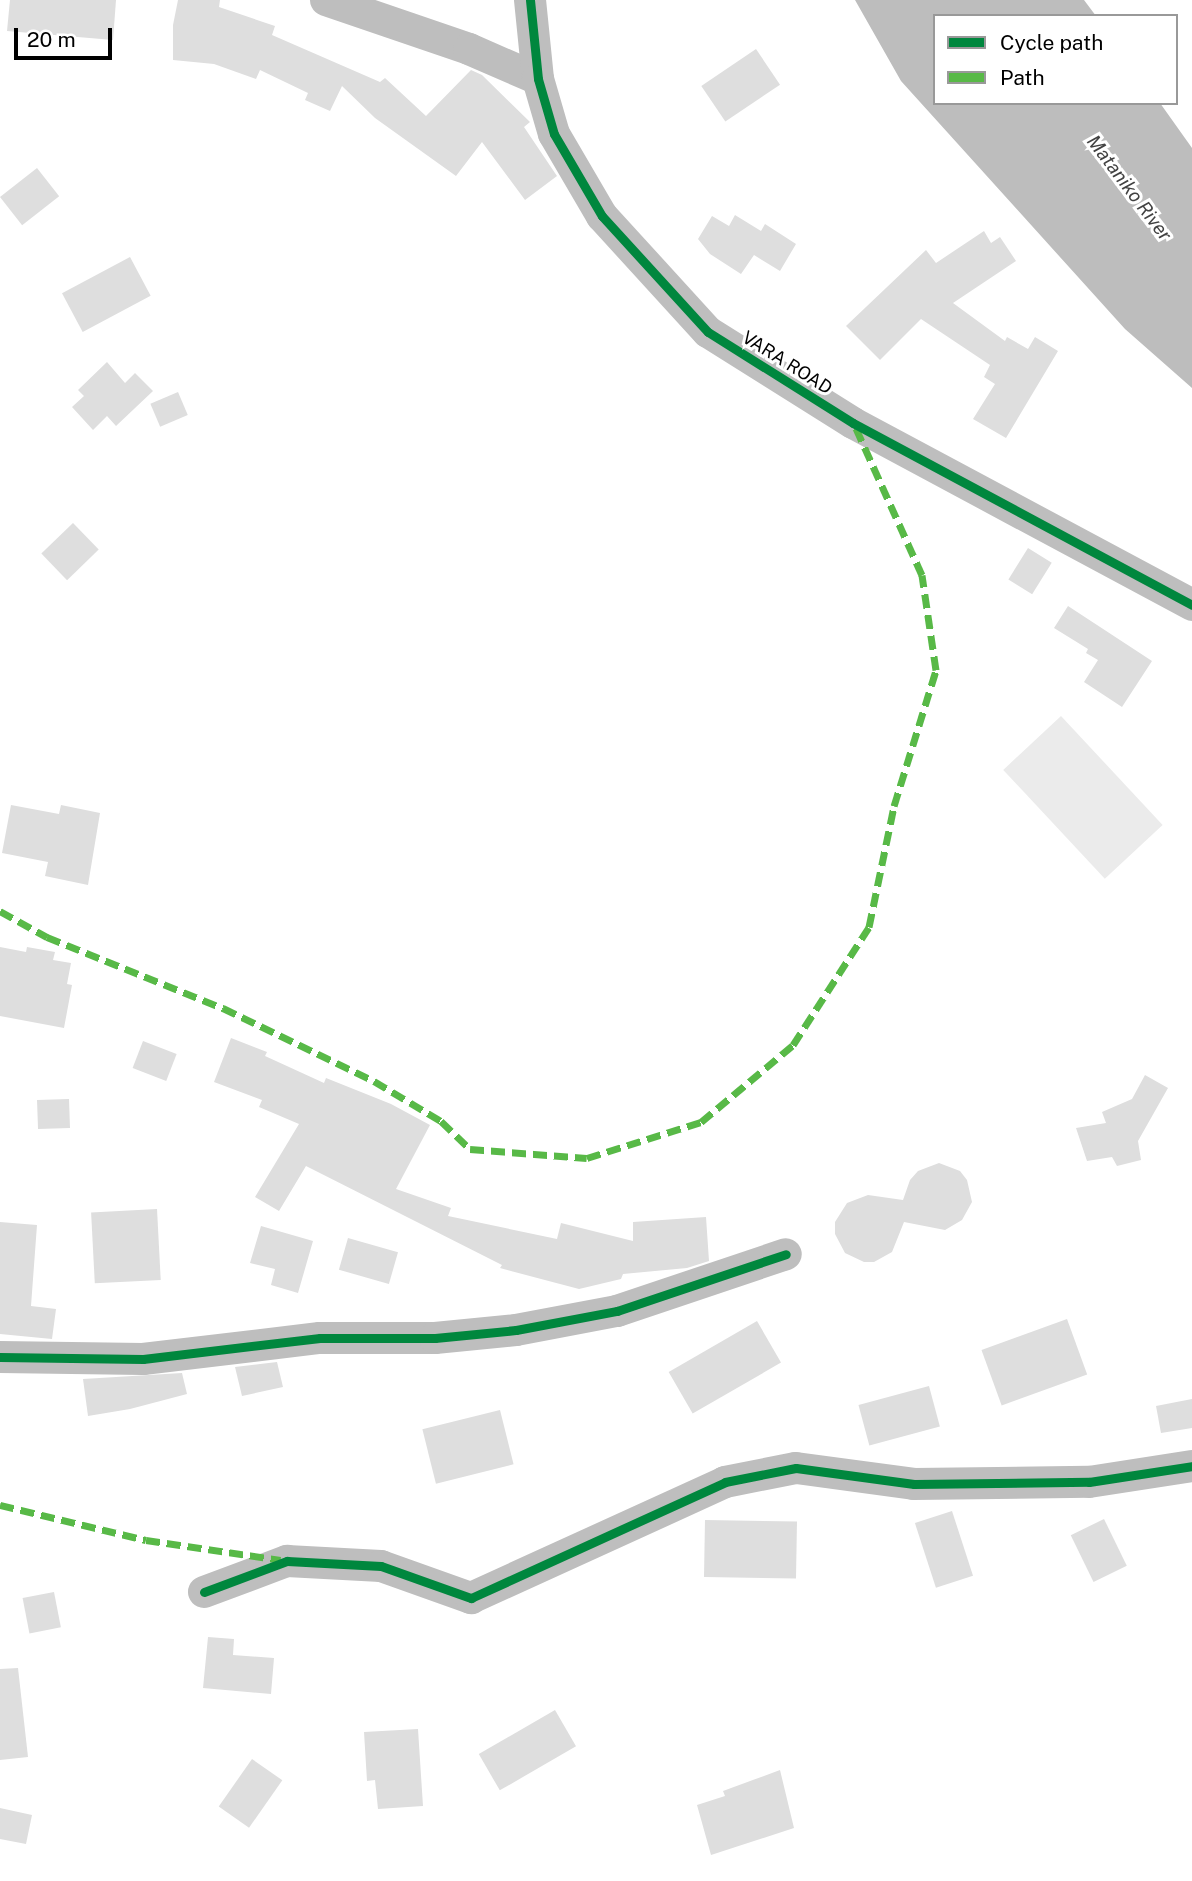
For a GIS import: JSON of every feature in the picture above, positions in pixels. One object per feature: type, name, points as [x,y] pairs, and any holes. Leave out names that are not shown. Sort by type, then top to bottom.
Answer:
[{"type":"street","points":[[326,0],[469,49],[538,79]]},
{"type":"street","name":"VARA ROAD","points":[[530,0],[538,79],[554,134],[601,216],[708,332],[853,423],[1192,605]]},
{"type":"street","points":[[0,1357],[143,1359],[320,1338],[435,1338],[516,1329],[617,1311],[786,1254]]},
{"type":"street","points":[[204,1592],[286,1561],[381,1566],[471,1598],[725,1482],[796,1468],[914,1484],[1089,1482],[1192,1466]]},
{"type":"shaded area","points":[[1061,716],[1163,825],[1105,879],[1003,770]]},
{"type":"water","name":"Mataniko River","points":[[855,0],[1084,0],[1094,14],[933,14],[933,105],[1161,105],[1192,148],[1192,388],[1125,329],[901,81]]},
{"type":"building","points":[[10,0],[116,0],[113,40],[7,31]]},
{"type":"building","points":[[178,0],[220,0],[219,7],[275,26],[272,35],[380,82],[385,78],[426,116],[471,70],[482,75],[530,122],[524,127],[557,176],[525,200],[482,142],[456,176],[375,118],[342,86],[330,111],[305,100],[308,93],[260,70],[256,79],[214,64],[173,60],[173,25]]},
{"type":"building","points":[[756,49],[780,85],[725,122],[701,86]]},
{"type":"building","points":[[37,168],[59,196],[22,225],[0,197]]},
{"type":"building","points":[[735,215],[761,231],[765,224],[796,244],[780,271],[754,255],[741,274],[710,254],[698,239],[712,216],[729,226]]},
{"type":"building","points":[[984,231],[991,243],[1000,237],[1016,261],[953,303],[1005,341],[1007,337],[1028,349],[1035,337],[1058,351],[1006,438],[973,419],[995,384],[984,377],[990,365],[921,319],[880,360],[846,326],[926,250],[936,263]]},
{"type":"building","points":[[130,257],[151,296],[83,332],[62,293]]},
{"type":"building","points":[[107,362],[125,383],[135,373],[153,391],[116,426],[107,416],[93,430],[72,407],[84,396],[78,390]]},
{"type":"building","points":[[178,392],[188,415],[160,427],[150,404]]},
{"type":"building","points":[[73,523],[99,550],[67,580],[41,554]]},
{"type":"building","points":[[1028,548],[1052,563],[1032,594],[1008,579]]},
{"type":"building","points":[[1068,606],[1152,661],[1122,707],[1084,682],[1098,660],[1086,653],[1088,649],[1054,628]]},
{"type":"building","points":[[11,805],[59,814],[61,805],[100,813],[88,885],[45,876],[48,862],[2,853]]},
{"type":"building","points":[[0,947],[26,952],[27,947],[55,952],[53,960],[71,963],[67,984],[72,985],[64,1028],[0,1016]]},
{"type":"building","points":[[231,1038],[267,1052],[265,1056],[324,1083],[326,1078],[391,1104],[430,1125],[396,1189],[451,1208],[448,1216],[557,1239],[561,1223],[633,1241],[633,1222],[706,1217],[709,1261],[687,1268],[623,1274],[621,1279],[579,1289],[500,1268],[502,1265],[306,1166],[279,1211],[255,1197],[299,1124],[259,1107],[262,1100],[214,1082]]},
{"type":"building","points":[[143,1041],[177,1054],[166,1081],[133,1068]]},
{"type":"building","points":[[1145,1075],[1168,1088],[1138,1141],[1141,1160],[1117,1166],[1112,1157],[1087,1161],[1076,1128],[1106,1123],[1102,1112],[1132,1099]]},
{"type":"building","points":[[69,1099],[70,1128],[38,1129],[37,1100]]},
{"type":"building","points":[[939,1163],[960,1171],[967,1180],[972,1202],[962,1220],[945,1230],[904,1222],[892,1252],[874,1262],[864,1262],[845,1253],[835,1234],[835,1222],[847,1203],[868,1195],[903,1200],[910,1180],[918,1171]]},
{"type":"building","points":[[157,1209],[161,1280],[95,1283],[91,1212]]},
{"type":"building","points":[[0,1222],[37,1225],[31,1306],[56,1309],[52,1339],[0,1334]]},
{"type":"building","points":[[261,1226],[313,1241],[298,1293],[271,1285],[275,1269],[250,1263]]},
{"type":"building","points":[[348,1238],[398,1252],[389,1284],[339,1270]]},
{"type":"building","points":[[1067,1319],[1087,1374],[1002,1406],[981,1350]]},
{"type":"building","points":[[757,1321],[781,1363],[693,1414],[669,1372]]},
{"type":"building","points":[[277,1362],[283,1387],[242,1396],[235,1367]]},
{"type":"building","points":[[182,1373],[187,1394],[130,1409],[88,1416],[83,1379]]},
{"type":"building","points":[[929,1386],[940,1427],[869,1445],[858,1405]]},
{"type":"building","points":[[1192,1399],[1192,1428],[1161,1433],[1156,1406]]},
{"type":"building","points":[[500,1410],[514,1464],[436,1484],[422,1429]]},
{"type":"building","points":[[952,1511],[973,1576],[936,1588],[915,1523]]},
{"type":"building","points":[[1104,1519],[1127,1566],[1094,1582],[1071,1535]]},
{"type":"building","points":[[705,1520],[797,1522],[796,1579],[704,1577]]},
{"type":"building","points":[[54,1592],[61,1627],[29,1633],[23,1598]]},
{"type":"building","points":[[208,1637],[234,1639],[233,1655],[274,1658],[271,1694],[203,1688]]},
{"type":"building","points":[[18,1668],[28,1757],[0,1760],[0,1669]]},
{"type":"building","points":[[555,1710],[576,1746],[500,1790],[479,1754]]},
{"type":"building","points":[[418,1729],[423,1806],[378,1809],[375,1780],[367,1781],[364,1732]]},
{"type":"building","points":[[252,1759],[282,1780],[249,1828],[219,1807]]},
{"type":"building","points":[[780,1770],[794,1828],[711,1855],[697,1805],[725,1796],[723,1791]]},
{"type":"building","points":[[0,1808],[32,1815],[26,1844],[0,1839]]},
{"type":"marked path","points":[[0,911],[47,937],[223,1008],[374,1081],[441,1121],[470,1149],[587,1158],[701,1122],[793,1045],[869,927],[894,806],[936,670],[922,575],[855,426]]},
{"type":"marked path","points":[[0,1505],[146,1540],[281,1560]]},
{"type":"cycle path","points":[[530,0],[538,79],[554,134],[602,216],[708,332],[853,423],[1192,605]]},
{"type":"cycle path","points":[[0,1357],[143,1359],[320,1338],[435,1338],[516,1330],[617,1311],[786,1254]]},
{"type":"cycle path","points":[[204,1592],[287,1561],[381,1566],[471,1598],[725,1482],[796,1468],[914,1484],[1089,1482],[1192,1466]]}]
